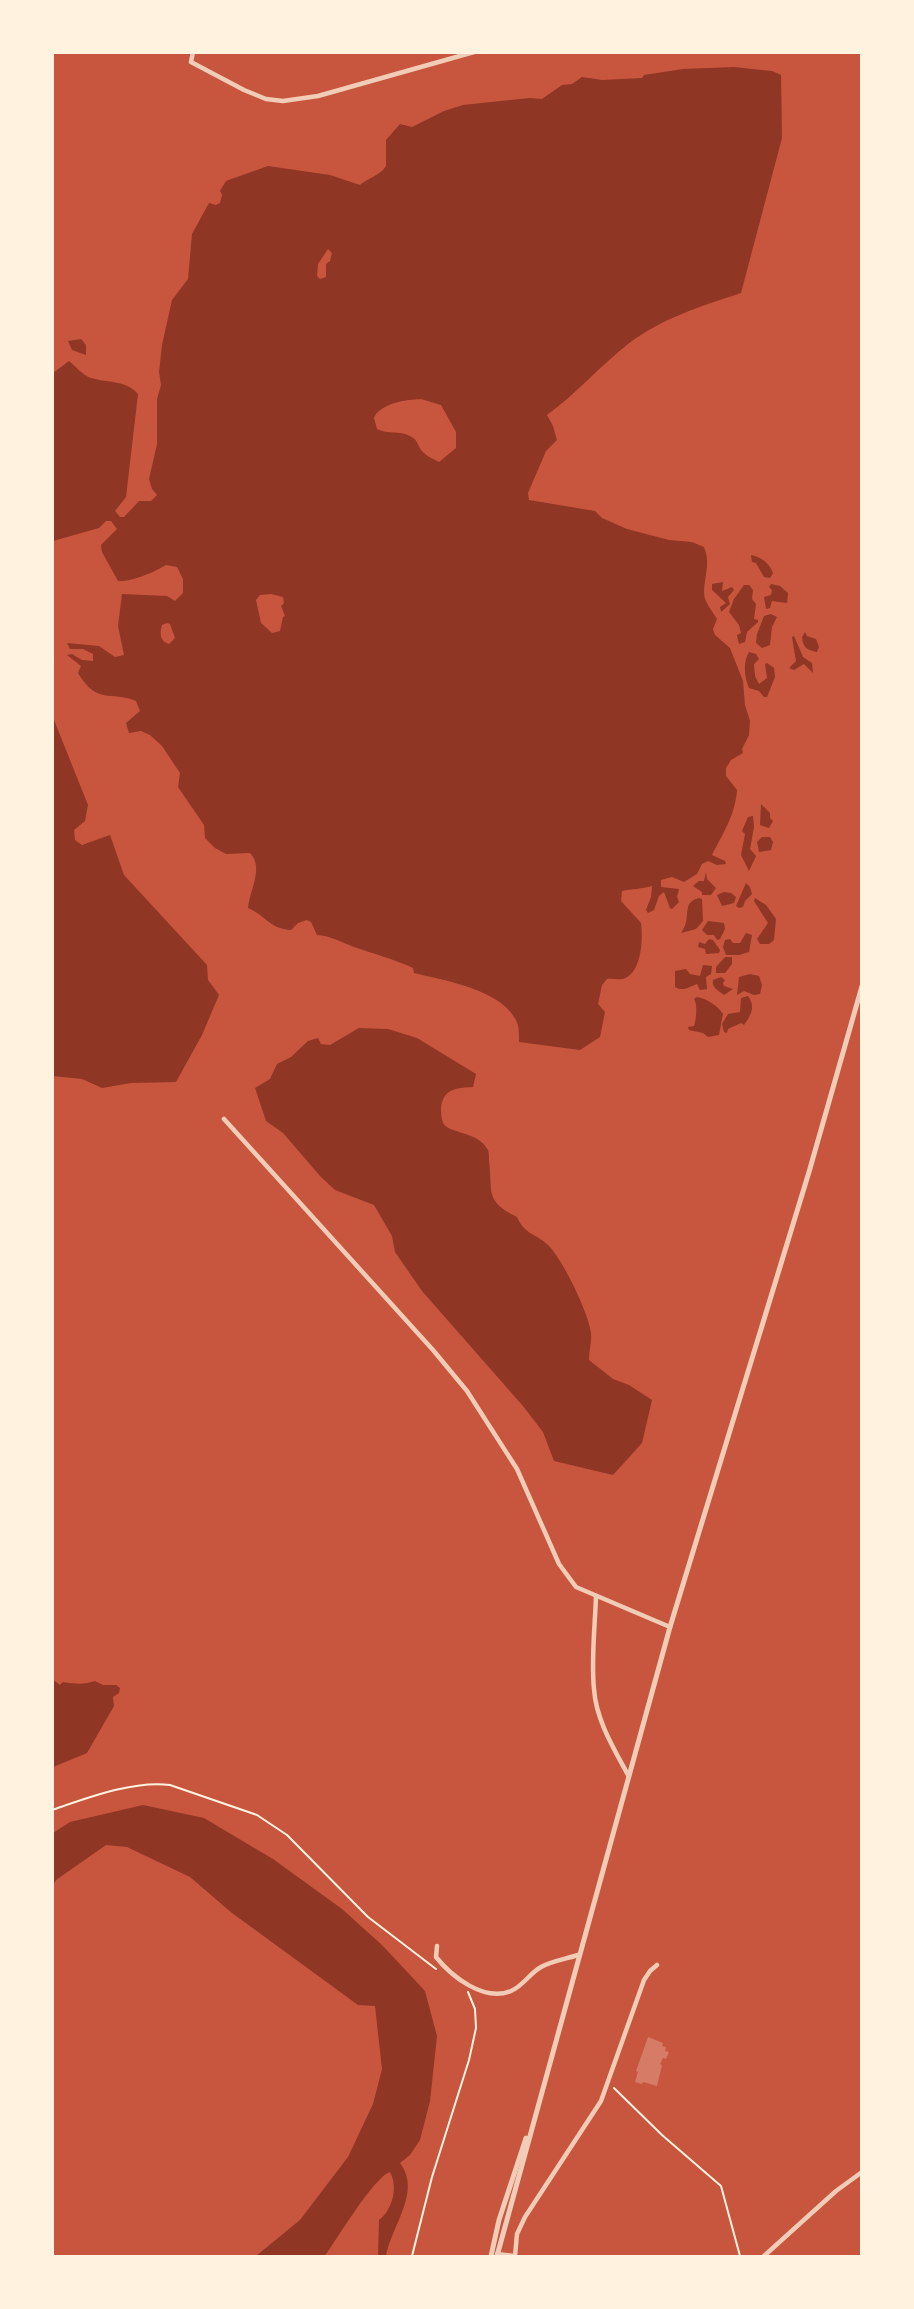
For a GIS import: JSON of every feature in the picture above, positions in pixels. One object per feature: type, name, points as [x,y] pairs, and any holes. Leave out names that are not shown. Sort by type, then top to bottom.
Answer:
[{"type":"street","points":[[192,52],[191,62],[220,78],[258,96],[284,101],[318,96],[474,52]]},
{"type":"street","points":[[494,2256],[670,1627],[809,1172],[862,986]]},
{"type":"street","points":[[225,1119],[467,1391],[517,1469],[559,1564],[576,1587],[670,1627]]},
{"type":"street","points":[[596,1596],[594,1690],[610,1742],[628,1775]]},
{"type":"street","points":[[436,1946],[436,1957],[447,1971],[474,1987],[497,1994],[513,1991],[540,1968],[578,1955]]},
{"type":"street","points":[[494,2256],[515,2256],[517,2234],[525,2217],[601,2101],[644,1980],[657,1965]]},
{"type":"street","points":[[494,2256],[499,2220],[547,2072]]},
{"type":"street","points":[[764,2256],[836,2191],[862,2172]]},
{"type":"path","points":[[52,1810],[125,1787],[156,1783],[182,1789],[257,1815],[287,1835],[368,1917],[435,1968]]},
{"type":"path","points":[[412,2256],[476,2028],[475,2009],[467,1991]]},
{"type":"path","points":[[608,2082],[662,2135],[721,2186],[740,2256]]},
{"type":"shaded area","points":[[734,67],[772,71],[781,75],[782,138],[741,293],[683,314],[641,335],[547,415],[557,440],[546,451],[528,493],[529,500],[595,511],[602,518],[627,529],[669,540],[692,542],[704,547],[707,565],[704,596],[717,619],[713,629],[715,635],[730,648],[743,681],[745,705],[750,721],[749,735],[742,749],[743,753],[731,760],[726,768],[726,776],[737,790],[736,799],[728,824],[712,855],[726,864],[717,865],[708,861],[702,864],[697,874],[684,882],[672,877],[661,880],[661,887],[679,889],[679,902],[672,909],[664,892],[659,896],[654,910],[648,913],[646,910],[652,886],[622,891],[621,901],[641,923],[640,955],[629,976],[623,979],[607,979],[602,985],[598,1004],[605,1012],[600,1037],[580,1050],[519,1042],[518,1025],[511,1013],[488,995],[414,973],[413,968],[399,962],[317,935],[311,922],[307,920],[298,923],[291,930],[283,929],[248,908],[256,872],[256,865],[250,853],[226,854],[205,838],[204,825],[178,787],[180,773],[162,746],[141,731],[129,733],[126,723],[140,711],[136,701],[98,693],[85,683],[78,673],[81,666],[67,655],[93,661],[93,654],[83,649],[70,649],[67,643],[99,646],[115,657],[124,655],[118,626],[122,594],[167,596],[175,601],[183,593],[183,579],[177,567],[166,565],[143,576],[118,581],[101,545],[117,529],[111,521],[106,521],[99,528],[53,541],[53,373],[69,361],[88,377],[128,386],[138,394],[126,497],[115,511],[120,517],[124,517],[139,501],[151,501],[157,495],[149,479],[157,444],[157,399],[161,385],[159,372],[162,345],[172,300],[188,279],[192,234],[209,203],[220,203],[220,191],[226,181],[268,166],[330,175],[360,185],[386,166],[386,140],[400,124],[412,127],[463,105],[542,99],[562,85],[572,84],[582,77],[602,80],[642,78],[644,75],[683,69]],"holes":[[[328,249],[332,253],[326,264],[326,277],[320,279],[317,276],[318,264]],[[421,399],[441,405],[456,432],[456,448],[439,462],[424,453],[410,436],[377,429],[374,418],[376,414],[397,402]],[[260,595],[283,597],[284,603],[281,606],[285,616],[280,631],[272,633],[261,623],[256,600]],[[170,624],[175,638],[169,644],[162,639],[162,625]]]},
{"type":"shaded area","points":[[81,339],[86,345],[86,355],[72,350],[68,341]]},
{"type":"shaded area","points":[[751,555],[770,567],[773,573],[770,578],[764,577],[756,563],[752,562]]},
{"type":"shaded area","points":[[723,582],[722,591],[732,587],[734,590],[728,597],[730,604],[721,612],[720,607],[726,603],[712,590],[712,584]]},
{"type":"shaded area","points":[[771,584],[780,586],[788,593],[787,603],[772,601],[770,608],[766,609],[764,597],[771,595]]},
{"type":"shaded area","points":[[744,585],[749,585],[753,590],[752,599],[756,604],[754,619],[758,622],[747,632],[745,642],[739,644],[739,625],[729,612]]},
{"type":"shaded area","points":[[771,614],[777,617],[772,627],[770,645],[762,648],[756,643],[757,634],[764,616]]},
{"type":"shaded area","points":[[805,632],[807,636],[816,639],[819,647],[817,652],[805,646],[802,637]]},
{"type":"shaded area","points":[[794,636],[803,657],[812,663],[813,673],[804,664],[794,670],[789,668],[796,661]]},
{"type":"shaded area","points":[[749,652],[756,654],[759,659],[754,664],[759,684],[767,678],[765,664],[774,668],[775,677],[767,697],[749,688],[745,669]]},
{"type":"shaded area","points":[[52,715],[88,805],[85,821],[74,830],[75,840],[82,845],[110,835],[124,875],[207,965],[208,980],[219,995],[202,1035],[176,1082],[131,1083],[102,1088],[82,1079],[53,1076]]},
{"type":"shaded area","points":[[761,804],[770,813],[773,821],[769,828],[760,825]]},
{"type":"shaded area","points":[[753,816],[750,849],[756,856],[749,871],[741,855],[745,834],[742,831],[748,817]]},
{"type":"shaded area","points":[[762,837],[770,837],[773,842],[771,850],[759,852],[757,842]]},
{"type":"shaded area","points":[[706,872],[707,879],[716,888],[711,895],[702,895],[702,892],[693,886],[704,881]]},
{"type":"shaded area","points":[[746,883],[752,894],[743,907],[739,908],[736,906]]},
{"type":"shaded area","points":[[724,892],[736,897],[734,903],[722,906],[717,895]]},
{"type":"shaded area","points":[[755,898],[766,905],[776,919],[774,940],[769,944],[760,944],[757,939],[768,923],[754,901]]},
{"type":"shaded area","points":[[702,899],[703,921],[696,929],[681,933],[690,903]]},
{"type":"shaded area","points":[[708,921],[724,923],[725,929],[720,939],[707,935],[702,930]]},
{"type":"shaded area","points":[[746,933],[752,935],[749,952],[726,955],[723,947],[725,940],[740,943]]},
{"type":"shaded area","points":[[709,939],[713,940],[720,950],[719,953],[706,954],[705,949],[698,947],[699,942],[705,944]]},
{"type":"shaded area","points":[[725,957],[732,957],[732,964],[725,973],[716,973],[716,967]]},
{"type":"shaded area","points":[[703,965],[712,966],[711,974],[706,977],[707,989],[700,990],[697,984],[683,989],[675,987],[675,971],[686,969],[690,974],[700,976]]},
{"type":"shaded area","points":[[750,974],[759,976],[762,985],[760,994],[744,991],[737,995],[739,977]]},
{"type":"shaded area","points":[[721,977],[725,980],[724,986],[733,989],[724,995],[713,985],[713,980]]},
{"type":"shaded area","points":[[748,996],[752,1007],[747,1021],[744,1025],[741,1023],[728,1029],[727,1033],[724,1032],[722,1024],[728,1014],[740,1012],[741,998]]},
{"type":"shaded area","points":[[697,997],[712,1003],[723,1014],[719,1035],[708,1037],[689,1030],[688,1027],[694,1026],[695,1023],[694,999]]},
{"type":"shaded area","points":[[359,1028],[388,1029],[417,1038],[476,1074],[473,1087],[457,1089],[445,1096],[441,1107],[443,1123],[446,1127],[478,1139],[483,1144],[488,1151],[492,1195],[495,1200],[554,1252],[580,1300],[589,1324],[589,1360],[613,1379],[629,1385],[652,1400],[642,1443],[613,1475],[554,1461],[543,1432],[523,1406],[422,1291],[395,1252],[392,1236],[374,1205],[335,1190],[283,1133],[266,1121],[255,1088],[270,1079],[277,1064],[291,1057],[308,1041],[318,1038],[321,1044],[330,1045]]},
{"type":"shaded area","points":[[52,1679],[60,1685],[63,1682],[79,1684],[95,1681],[120,1688],[119,1693],[113,1697],[114,1706],[87,1753],[53,1767]]},
{"type":"shaded area","points":[[143,1805],[204,1818],[273,1859],[342,1909],[382,1945],[425,1991],[437,2036],[430,2101],[420,2140],[410,2155],[400,2163],[406,2174],[407,2197],[386,2256],[378,2256],[379,2220],[388,2210],[393,2198],[394,2184],[390,2172],[383,2176],[366,2196],[325,2256],[256,2256],[300,2220],[348,2157],[373,2104],[382,2069],[375,2006],[358,2005],[232,1913],[190,1877],[127,1847],[106,1845],[56,1880],[53,1885],[53,1833],[70,1822]]},
{"type":"building","points":[[648,2037],[663,2043],[665,2051],[669,2052],[660,2064],[662,2065],[657,2086],[635,2082]]}]
